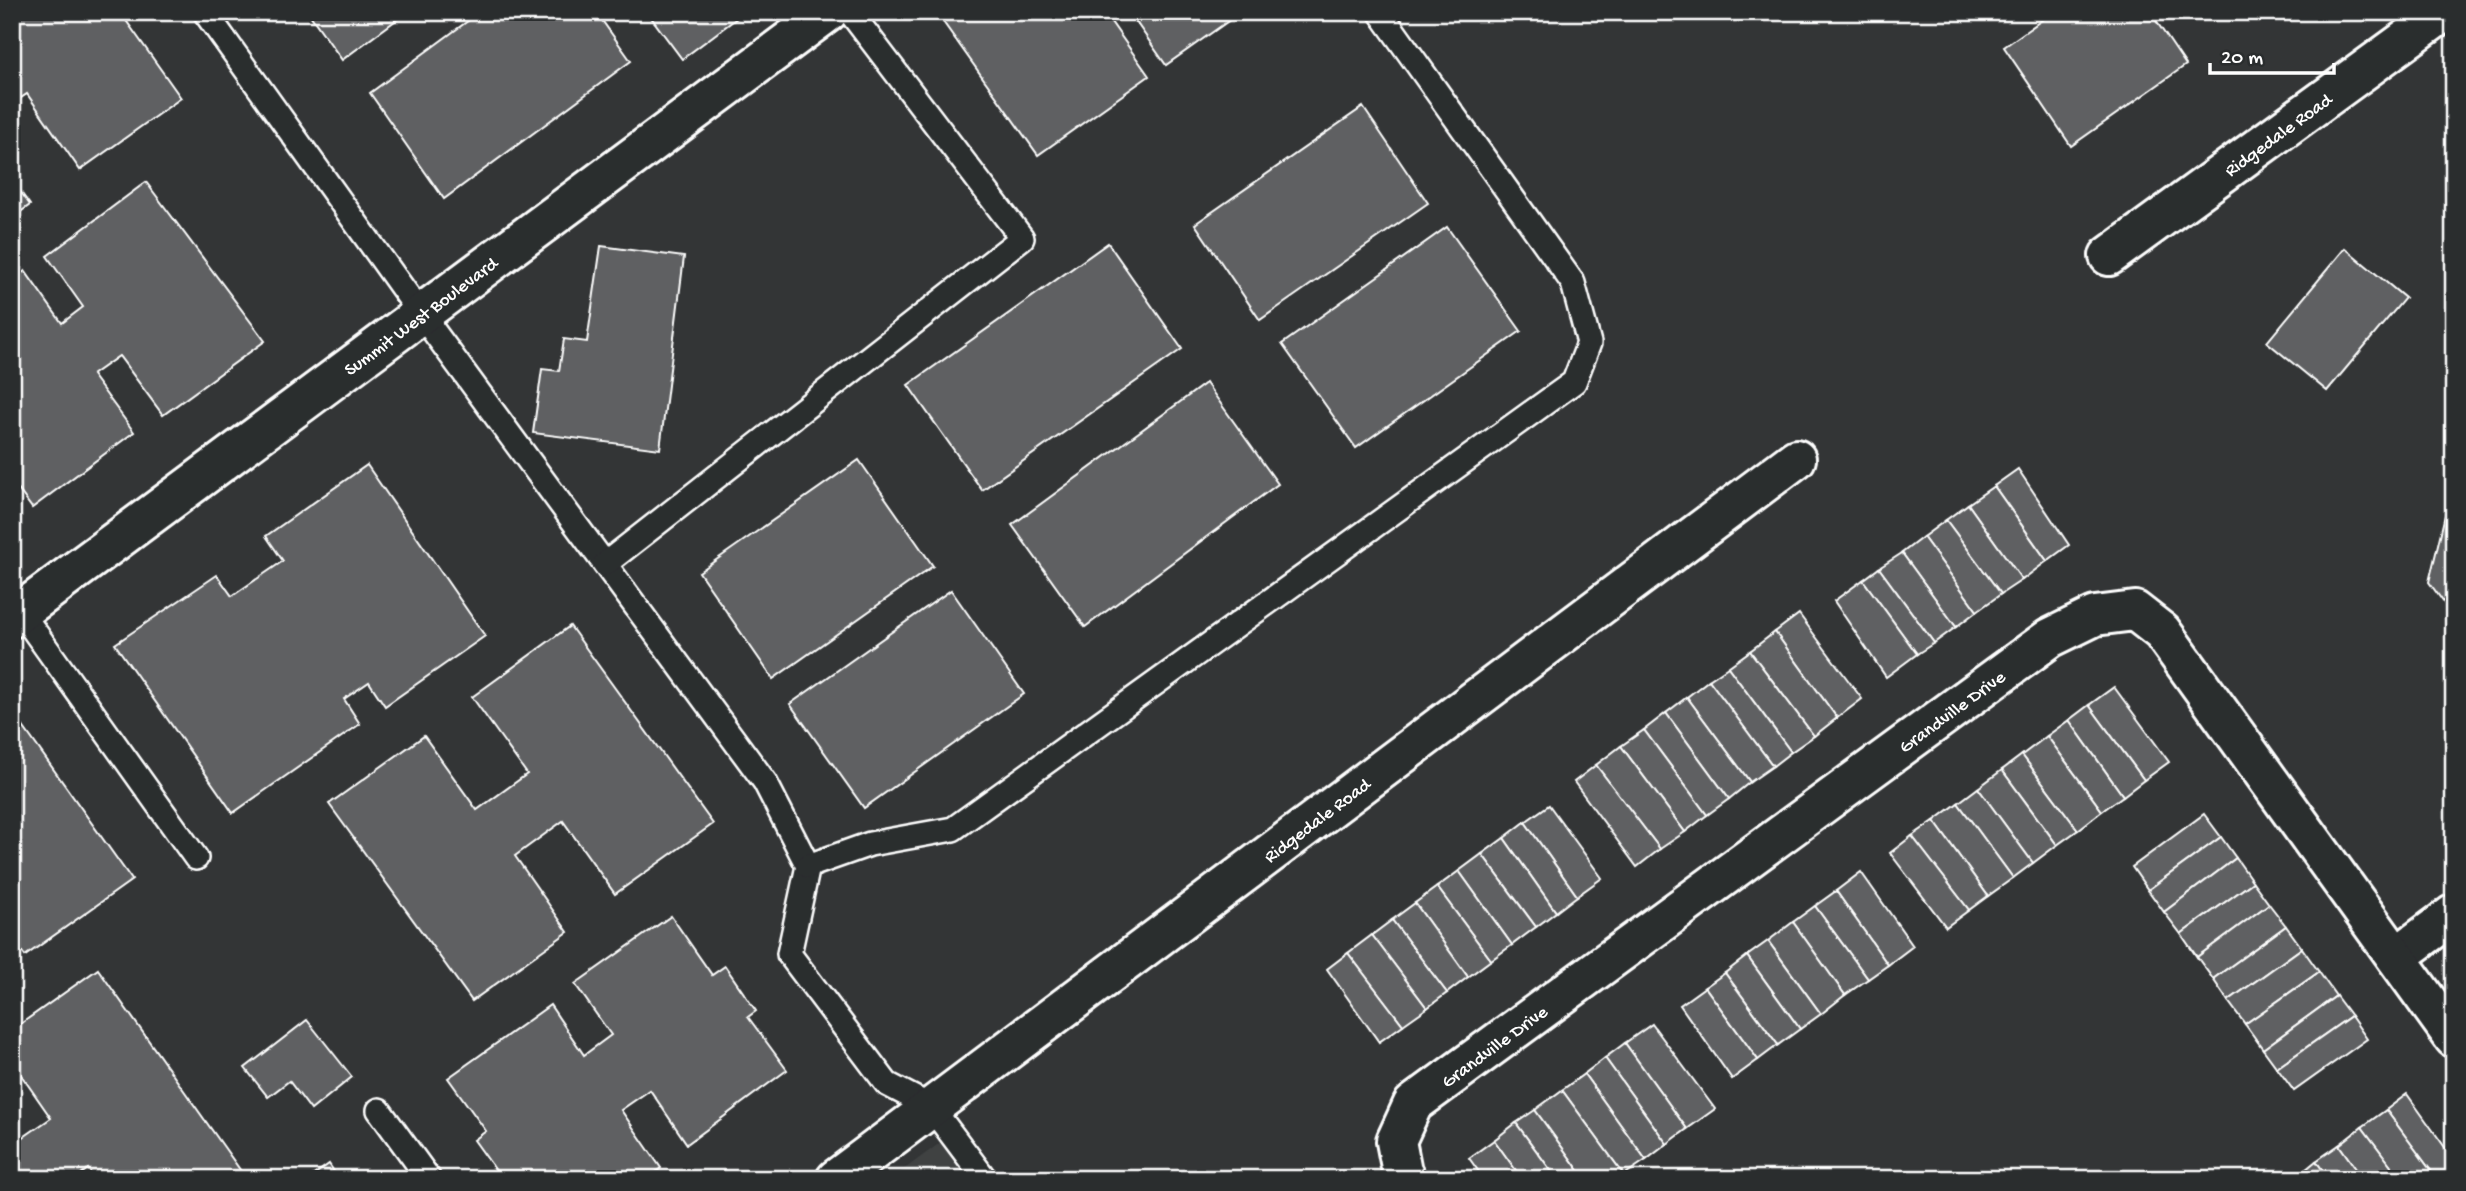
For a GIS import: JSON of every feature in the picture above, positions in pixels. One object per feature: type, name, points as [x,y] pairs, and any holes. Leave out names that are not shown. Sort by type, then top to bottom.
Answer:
[{"type":"street","name":"Summit West Boulevard","points":[[15,610],[421,314],[828,12]]},
{"type":"street","name":"Ridgedale Road","points":[[2109,256],[2445,12]]},
{"type":"street","name":"Ridgedale Road","points":[[840,1178],[931,1107],[1796,460]]},
{"type":"street","name":"Grandville Drive","points":[[1406,1179],[1395,1141],[1413,1104],[2050,638],[2095,616],[2135,611],[2162,632],[2454,1038]]},
{"type":"street","points":[[2396,957],[2454,914]]},
{"type":"lane","points":[[205,12],[421,314],[765,782],[808,866],[789,954],[887,1084],[931,1107],[985,1179]]},
{"type":"lane","points":[[605,564],[1022,237],[850,12]]},
{"type":"lane","points":[[808,866],[870,844],[953,829],[1574,382],[1589,343],[1573,283],[1380,12]]},
{"type":"lane","points":[[15,610],[196,858]]},
{"type":"lane","points":[[379,1110],[429,1179]]},
{"type":"shaded area","points":[[959,1129],[994,1179],[891,1179]]},
{"type":"building","points":[[12,12],[120,12],[181,98],[80,170],[27,94],[12,104]]},
{"type":"building","points":[[308,12],[407,12],[342,60]]},
{"type":"building","points":[[480,12],[596,12],[631,61],[444,199],[370,93]]},
{"type":"building","points":[[647,12],[745,12],[682,59]]},
{"type":"building","points":[[936,12],[1104,12],[1149,76],[1038,155]]},
{"type":"building","points":[[1129,12],[1241,12],[1166,65]]},
{"type":"building","points":[[2053,12],[2150,12],[2186,65],[2071,146],[2004,47]]},
{"type":"building","points":[[1363,107],[1428,203],[1260,320],[1195,224]]},
{"type":"building","points":[[12,180],[30,205],[12,218]]},
{"type":"building","points":[[146,182],[265,341],[163,415],[119,356],[92,375],[134,432],[32,508],[12,481],[12,280],[25,271],[62,323],[83,307],[47,256]]},
{"type":"building","points":[[1447,227],[1521,331],[1356,448],[1282,344]]},
{"type":"building","points":[[1108,243],[1182,349],[982,490],[908,385]]},
{"type":"building","points":[[601,246],[684,257],[660,449],[533,433],[542,369],[559,371],[564,339],[587,342]]},
{"type":"building","points":[[2345,248],[2405,298],[2327,391],[2267,342]]},
{"type":"building","points":[[1206,383],[1278,484],[1085,627],[1012,525]]},
{"type":"building","points":[[859,460],[933,566],[773,679],[699,572]]},
{"type":"building","points":[[367,465],[485,636],[385,706],[369,682],[344,699],[360,724],[233,813],[115,644],[217,575],[232,596],[283,561],[266,536]]},
{"type":"building","points":[[2018,469],[2069,545],[2047,561],[1994,486]]},
{"type":"building","points":[[1994,486],[2047,561],[2022,580],[1968,504]]},
{"type":"building","points":[[2454,491],[2454,617],[2429,582],[2450,494]]},
{"type":"building","points":[[1968,504],[2022,580],[2001,594],[1946,520]]},
{"type":"building","points":[[1946,520],[2001,594],[1977,611],[1923,537]]},
{"type":"building","points":[[1923,537],[1977,611],[1956,627],[1902,553]]},
{"type":"building","points":[[1902,553],[1956,627],[1934,643],[1879,568]]},
{"type":"building","points":[[1879,568],[1934,643],[1917,654],[1863,580]]},
{"type":"building","points":[[1863,580],[1917,654],[1886,677],[1834,601]]},
{"type":"building","points":[[951,590],[1024,694],[864,808],[790,704]]},
{"type":"building","points":[[1799,614],[1862,699],[1837,718],[1775,632]]},
{"type":"building","points":[[570,626],[713,824],[615,894],[563,821],[515,856],[568,932],[472,1001],[329,804],[424,736],[477,810],[527,774],[472,697]]},
{"type":"building","points":[[1775,632],[1837,718],[1814,736],[1750,651]]},
{"type":"building","points":[[1750,651],[1814,736],[1791,752],[1728,667]]},
{"type":"building","points":[[1728,667],[1791,752],[1773,766],[1709,680]]},
{"type":"building","points":[[1709,680],[1773,766],[1750,782],[1687,697]]},
{"type":"building","points":[[2114,687],[2169,762],[2144,780],[2089,705]]},
{"type":"building","points":[[1687,697],[1750,782],[1729,799],[1666,713]]},
{"type":"building","points":[[2089,705],[2144,780],[2123,796],[2069,720]]},
{"type":"building","points":[[1666,713],[1729,799],[1707,815],[1644,730]]},
{"type":"building","points":[[2069,720],[2123,796],[2102,811],[2047,736]]},
{"type":"building","points":[[22,725],[132,880],[25,956],[12,938],[12,732]]},
{"type":"building","points":[[1644,730],[1707,815],[1685,832],[1621,746]]},
{"type":"building","points":[[2047,736],[2102,811],[2078,830],[2022,755]]},
{"type":"building","points":[[1621,746],[1685,832],[1660,849],[1596,765]]},
{"type":"building","points":[[2022,755],[2078,830],[2057,845],[2002,770]]},
{"type":"building","points":[[1596,765],[1660,849],[1637,867],[1574,782]]},
{"type":"building","points":[[2002,770],[2057,845],[2033,863],[1978,788]]},
{"type":"building","points":[[1978,788],[2033,863],[2013,878],[1958,803]]},
{"type":"building","points":[[1958,803],[2013,878],[1988,896],[1934,821]]},
{"type":"building","points":[[1549,805],[1602,878],[1577,896],[1525,822]]},
{"type":"building","points":[[2204,814],[2221,837],[2148,890],[2132,867]]},
{"type":"building","points":[[1934,821],[1988,896],[1969,910],[1912,836]]},
{"type":"building","points":[[1525,822],[1577,896],[1556,912],[1504,838]]},
{"type":"building","points":[[1912,836],[1969,910],[1946,927],[1890,853]]},
{"type":"building","points":[[2221,837],[2236,858],[2164,912],[2148,890]]},
{"type":"building","points":[[1504,838],[1556,912],[1536,927],[1482,854]]},
{"type":"building","points":[[1482,854],[1536,927],[1512,945],[1459,871]]},
{"type":"building","points":[[2236,858],[2253,882],[2181,934],[2164,912]]},
{"type":"building","points":[[1459,871],[1512,945],[1491,960],[1437,887]]},
{"type":"building","points":[[1861,872],[1913,946],[1888,965],[1836,891]]},
{"type":"building","points":[[2253,882],[2269,904],[2197,957],[2181,934]]},
{"type":"building","points":[[1437,887],[1491,960],[1468,977],[1415,903]]},
{"type":"building","points":[[1836,891],[1888,965],[1868,979],[1815,906]]},
{"type":"building","points":[[1415,903],[1468,977],[1447,993],[1392,920]]},
{"type":"building","points":[[2269,904],[2286,926],[2213,979],[2197,957]]},
{"type":"building","points":[[1815,906],[1868,979],[1845,995],[1793,922]]},
{"type":"building","points":[[671,916],[712,975],[725,966],[756,1011],[748,1017],[787,1070],[687,1144],[650,1090],[621,1110],[661,1168],[647,1179],[502,1179],[474,1140],[486,1131],[448,1078],[550,1005],[584,1055],[611,1035],[575,984]]},
{"type":"building","points":[[1392,920],[1447,993],[1427,1008],[1372,935]]},
{"type":"building","points":[[1793,922],[1845,995],[1821,1014],[1768,941]]},
{"type":"building","points":[[2286,926],[2302,948],[2228,1001],[2213,979]]},
{"type":"building","points":[[1372,935],[1427,1008],[1403,1025],[1348,953]]},
{"type":"building","points":[[1768,941],[1821,1014],[1800,1029],[1747,956]]},
{"type":"building","points":[[2302,948],[2319,972],[2245,1024],[2228,1001]]},
{"type":"building","points":[[1348,953],[1403,1025],[1379,1042],[1327,969]]},
{"type":"building","points":[[1747,956],[1800,1029],[1778,1045],[1725,973]]},
{"type":"building","points":[[98,969],[243,1174],[237,1179],[95,1179],[88,1169],[74,1179],[12,1179],[12,1145],[51,1118],[12,1062],[12,1030]]},
{"type":"building","points":[[2319,972],[2336,996],[2263,1049],[2245,1024]]},
{"type":"building","points":[[1725,973],[1778,1045],[1758,1060],[1705,987]]},
{"type":"building","points":[[1705,987],[1758,1060],[1732,1079],[1680,1005]]},
{"type":"building","points":[[2336,996],[2351,1016],[2277,1068],[2263,1049]]},
{"type":"building","points":[[2351,1016],[2367,1039],[2294,1091],[2277,1068]]},
{"type":"building","points":[[307,1020],[352,1077],[311,1110],[289,1081],[268,1097],[245,1068]]},
{"type":"building","points":[[1652,1024],[1715,1109],[1687,1129],[1625,1043]]},
{"type":"building","points":[[1625,1043],[1687,1129],[1667,1144],[1605,1058]]},
{"type":"building","points":[[1605,1058],[1667,1144],[1646,1160],[1584,1074]]},
{"type":"building","points":[[1584,1074],[1646,1160],[1624,1175],[1562,1090]]},
{"type":"building","points":[[1562,1090],[1624,1175],[1619,1179],[1585,1179],[1535,1110]]},
{"type":"building","points":[[2407,1094],[2454,1160],[2454,1170],[2442,1179],[2437,1179],[2386,1110]]},
{"type":"building","points":[[1535,1110],[1585,1179],[1557,1179],[1516,1123]]},
{"type":"building","points":[[2386,1110],[2437,1179],[2401,1179],[2362,1127]]},
{"type":"building","points":[[1516,1123],[1557,1179],[1522,1179],[1494,1140]]},
{"type":"building","points":[[2362,1127],[2401,1179],[2363,1179],[2339,1145]]},
{"type":"building","points":[[1494,1140],[1522,1179],[1484,1179],[1469,1158]]},
{"type":"building","points":[[2339,1145],[2363,1179],[2329,1179],[2316,1161]]},
{"type":"building","points":[[2316,1161],[2329,1179],[2294,1179]]},
{"type":"building","points":[[329,1164],[339,1179],[308,1179]]}]
